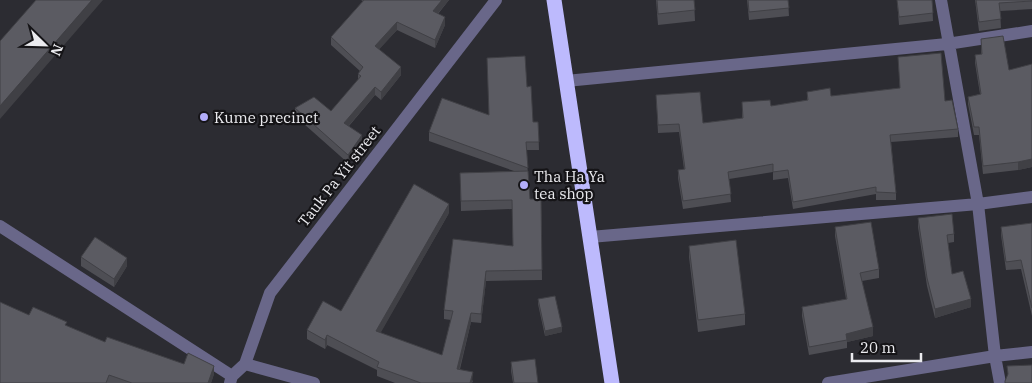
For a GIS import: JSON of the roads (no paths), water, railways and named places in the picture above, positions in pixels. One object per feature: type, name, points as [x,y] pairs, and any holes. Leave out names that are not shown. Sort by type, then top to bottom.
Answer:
[{"type":"highway","points":[[554,0],[612,383]]},
{"type":"street","name":"Tauk Pa Yit street","points":[[231,380],[245,364],[270,293],[496,0]]},
{"type":"street","points":[[941,0],[947,44],[978,204],[994,356],[1000,383]]},
{"type":"street","points":[[566,81],[947,44],[1032,30]]},
{"type":"street","points":[[590,237],[978,204],[1032,197]]},
{"type":"street","points":[[0,226],[231,380]]},
{"type":"street","points":[[828,383],[994,356],[1032,352]]},
{"type":"street","points":[[245,364],[314,383]]},
{"type":"place","name":"Kume precinct","points":[[204,117]]},
{"type":"place","name":"Tha Ha Ya tea shop","points":[[524,185]]}]
